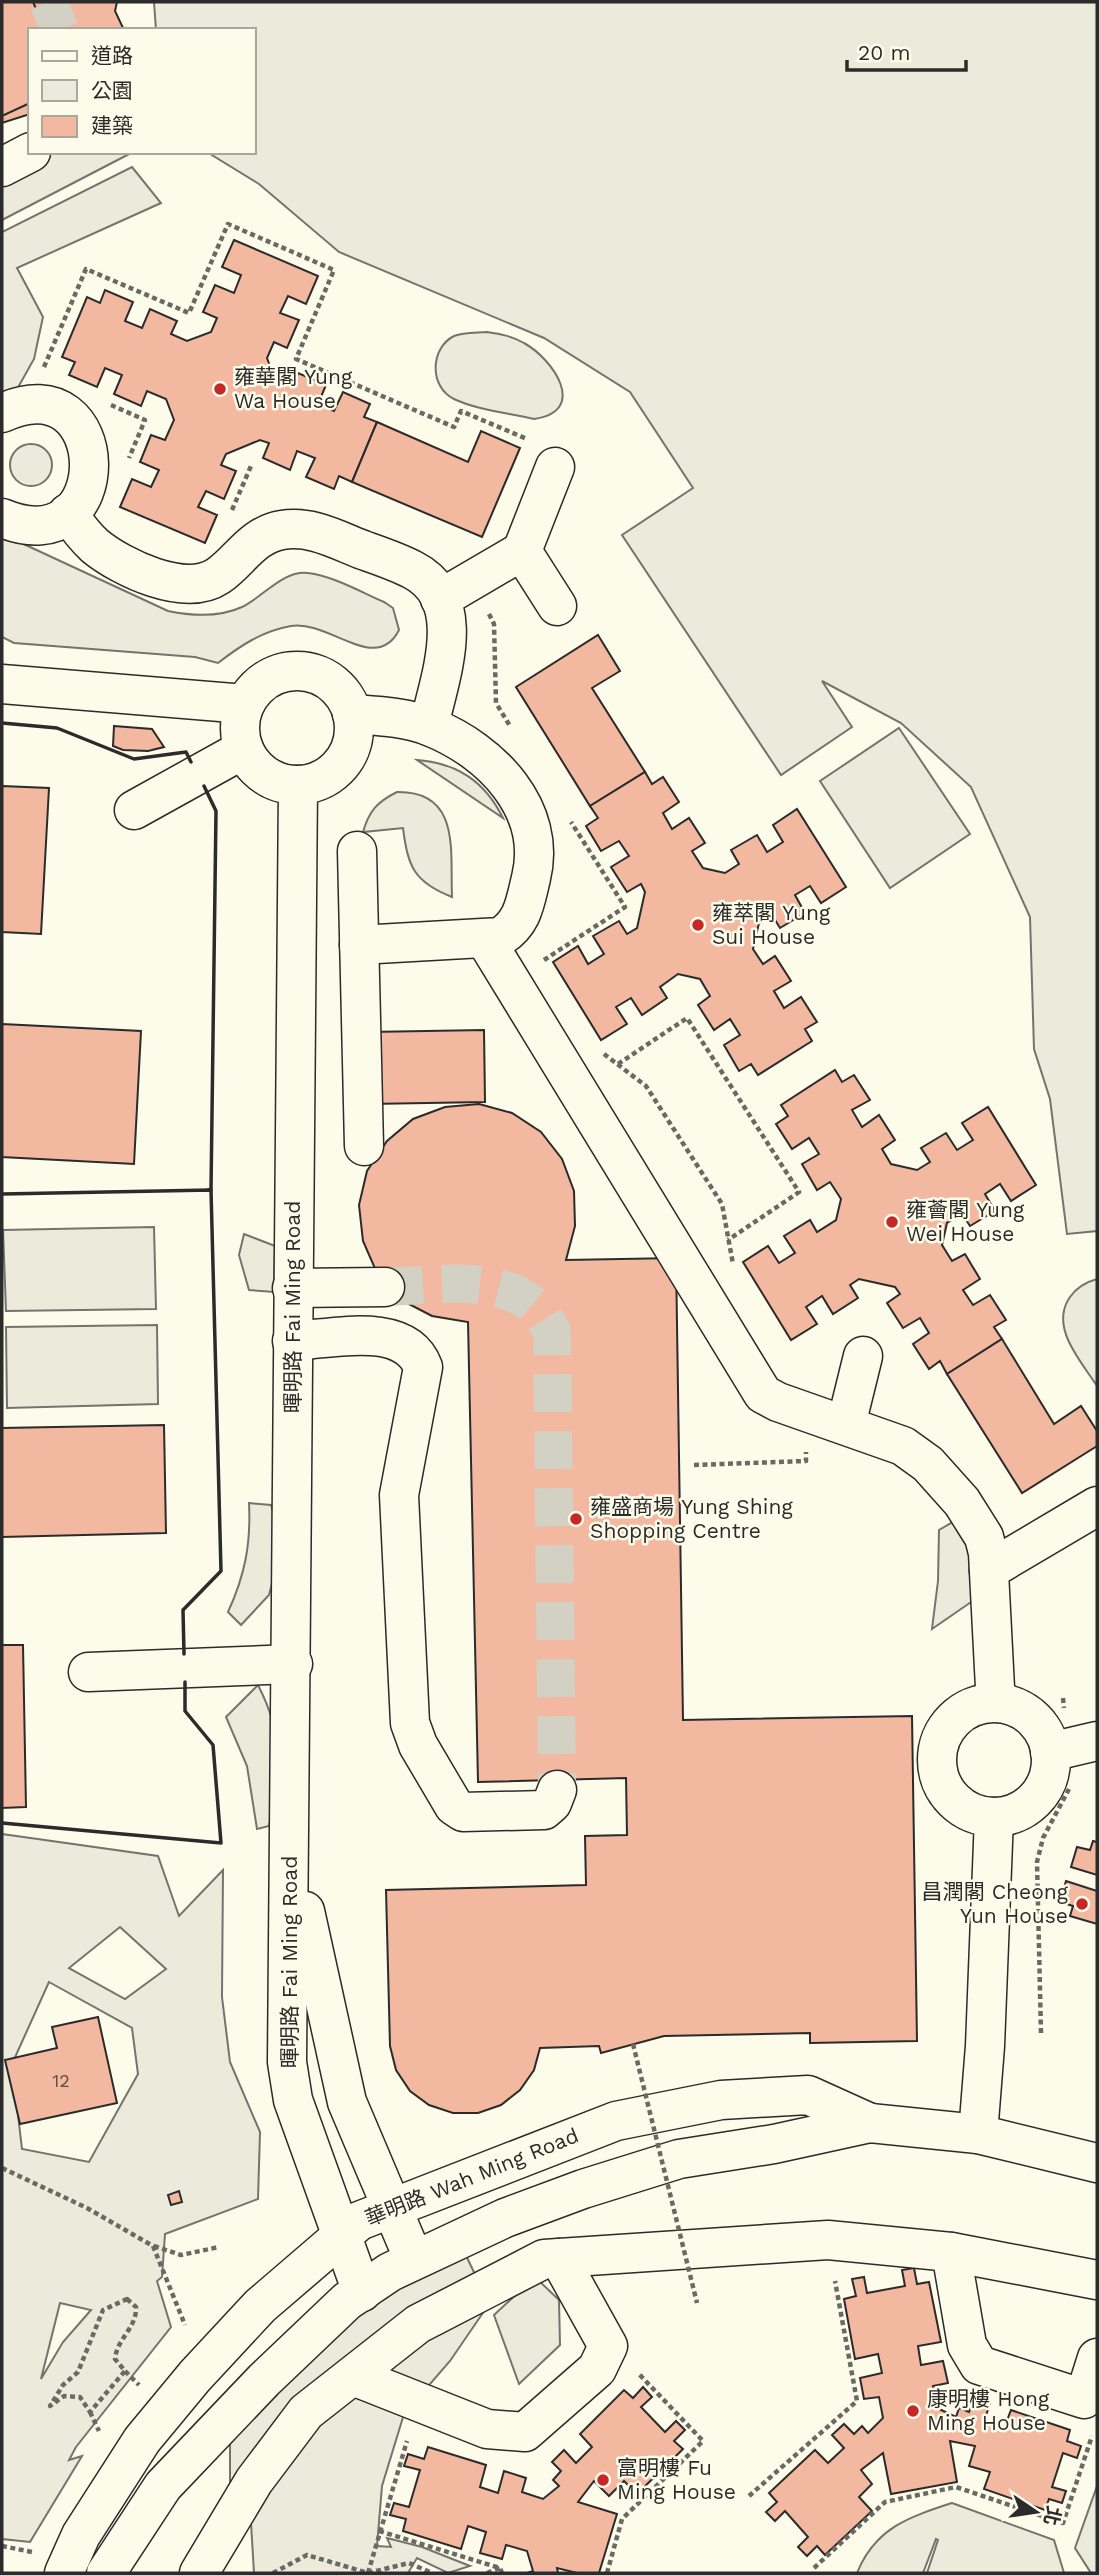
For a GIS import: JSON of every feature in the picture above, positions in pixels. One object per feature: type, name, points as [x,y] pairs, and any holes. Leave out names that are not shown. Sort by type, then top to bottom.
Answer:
[{"type":"street","points":[[2,167],[28,154]]},
{"type":"street","points":[[2,413],[19,405],[37,404],[62,414],[82,432],[92,466],[81,500],[68,513],[52,522],[34,526],[17,524],[2,518]]},
{"type":"street","points":[[544,454],[522,551],[557,606]]},
{"type":"street","points":[[68,513],[97,548],[162,581],[180,585],[200,583],[218,577],[260,538],[279,530],[297,528],[316,531],[415,570],[430,583],[456,590]]},
{"type":"street","points":[[429,726],[448,637],[447,618],[456,590],[522,551]]},
{"type":"street","points":[[302,670],[333,684],[345,697],[352,714],[351,747],[342,762],[330,774],[298,785],[281,783],[265,776],[252,764],[244,749],[240,734],[244,704],[268,678],[302,670]]},
{"type":"street","points":[[2,684],[244,704]]},
{"type":"street","points":[[352,714],[399,718],[429,726],[459,740],[508,782],[525,808],[533,837],[533,867],[521,917],[513,929],[500,937],[485,939],[359,945]]},
{"type":"street","points":[[134,810],[244,749]]},
{"type":"street","name":"暉明路 Fai Ming Road","points":[[298,785],[292,1288],[293,1664],[287,2062],[293,2100],[362,2292]]},
{"type":"street","points":[[356,851],[364,1146]]},
{"type":"street","points":[[485,939],[763,1394],[902,1446],[928,1464],[962,1502],[984,1537],[989,1570],[995,1688],[999,1703]]},
{"type":"street","points":[[292,1288],[385,1287]]},
{"type":"street","points":[[292,1341],[389,1337],[406,1343],[418,1353],[424,1367],[399,1495],[410,1723],[418,1745],[454,1806],[463,1812],[544,1810],[552,1803],[557,1790]]},
{"type":"street","points":[[846,1425],[863,1356]]},
{"type":"street","points":[[989,1570],[1097,1506]]},
{"type":"street","points":[[88,1672],[293,1664]]},
{"type":"street","points":[[999,1703],[1018,1707],[1034,1718],[1045,1734],[1072,1747],[1050,1772],[1042,1790],[1030,1804],[1013,1814],[994,1817],[976,1815],[960,1806],[947,1793],[939,1776],[937,1758],[940,1739],[949,1723],[964,1711],[980,1704],[999,1703]]},
{"type":"street","points":[[978,2134],[985,2046],[994,1817]]},
{"type":"street","name":"暉明路 Fai Ming Road","points":[[289,1829],[326,2018],[347,2102],[389,2208],[414,2260]]},
{"type":"street","name":"華明路 Wah Ming Road","points":[[51,2563],[81,2535],[142,2440],[260,2306],[359,2221],[616,2121],[721,2100],[808,2095],[870,2123]]},
{"type":"street","name":"華明路 Wah Ming Road","points":[[106,2573],[163,2486],[264,2380],[347,2301],[414,2260],[505,2218],[654,2166],[870,2123],[978,2134],[1097,2163]]},
{"type":"street","points":[[199,2573],[254,2481],[306,2412],[418,2324],[544,2259],[828,2240],[951,2252],[1097,2280]]},
{"type":"street","points":[[951,2252],[967,2345],[979,2365],[1084,2399],[1097,2358]]},
{"type":"street","points":[[353,2376],[487,2429],[525,2432],[597,2369],[608,2346],[559,2258]]},
{"type":"path","points":[[41,376],[86,269],[189,313],[228,225],[334,270],[296,359],[454,427],[461,411],[544,454]]},
{"type":"path","points":[[99,400],[145,420],[125,467]]},
{"type":"path","points":[[231,513],[250,466]]},
{"type":"path","points":[[456,590],[494,624],[496,703],[517,737]]},
{"type":"path","points":[[550,973],[543,961],[625,907],[568,817]]},
{"type":"path","points":[[618,1064],[687,1018],[799,1192],[728,1240]]},
{"type":"path","points":[[601,1052],[646,1086],[722,1204],[734,1272]]},
{"type":"path","points":[[694,1465],[806,1461],[804,1411]]},
{"type":"path","points":[[1041,2033],[1037,1862],[1043,1838],[1071,1785],[1072,1747],[1063,1698]]},
{"type":"path","points":[[633,2044],[697,2303]]},
{"type":"path","points":[[2,2168],[87,2208],[153,2246],[181,2255],[219,2247]]},
{"type":"path","points":[[153,2246],[185,2325]]},
{"type":"path","points":[[749,2496],[857,2402],[834,2276]]},
{"type":"path","points":[[99,2431],[80,2398],[64,2396],[50,2406],[63,2385],[78,2372],[103,2310],[127,2299],[136,2307],[136,2319],[116,2347],[115,2359],[139,2385]]},
{"type":"path","points":[[90,2412],[125,2371]]},
{"type":"path","points":[[814,2568],[885,2502],[956,2487],[1063,2523],[1093,2431]]},
{"type":"path","points":[[368,2573],[379,2531],[501,2570]]},
{"type":"path","points":[[2,2546],[51,2563]]},
{"type":"path","points":[[273,2573],[307,2555],[368,2573],[409,2563],[432,2573]]},
{"type":"path","points":[[487,2573],[501,2570]]},
{"type":"green space","points":[[154,2],[1097,2],[1097,1231],[1067,1234],[1050,1099],[1034,1049],[1030,917],[971,787],[901,723],[822,681],[852,727],[781,775],[622,535],[693,488],[630,392],[544,338],[339,252],[259,184],[210,154],[256,154],[256,28],[156,28]]},
{"type":"green space","points":[[132,167],[161,203],[17,268],[43,317],[34,359],[16,391],[2,396],[2,232]]},
{"type":"green space","points":[[487,332],[524,343],[546,360],[561,384],[563,396],[560,406],[551,414],[534,419],[473,406],[454,399],[440,386],[437,358],[446,342],[454,336],[466,333]]},
{"type":"green space","points":[[31,444],[46,450],[52,465],[46,480],[31,486],[16,480],[10,465],[16,450]]},
{"type":"green space","points":[[2,534],[168,611],[205,615],[233,611],[250,603],[282,580],[299,573],[308,573],[337,581],[384,602],[393,608],[399,630],[389,643],[378,648],[351,643],[306,626],[291,626],[270,631],[252,640],[218,663],[195,657],[14,643],[2,637]]},
{"type":"green space","points":[[899,728],[970,834],[890,888],[820,781]]},
{"type":"green space","points":[[417,760],[445,765],[469,777],[488,794],[503,818]]},
{"type":"green space","points":[[397,792],[418,794],[432,802],[442,813],[451,843],[452,897],[429,885],[415,872],[407,853],[403,828],[363,832],[375,808]]},
{"type":"green space","points":[[154,1227],[156,1309],[6,1311],[3,1230]]},
{"type":"green space","points":[[244,1234],[275,1246],[274,1292],[249,1290],[239,1255]]},
{"type":"green space","points":[[1097,1279],[1097,1386],[1076,1355],[1065,1332],[1063,1320],[1064,1308],[1073,1293],[1082,1285]]},
{"type":"green space","points":[[157,1325],[158,1404],[7,1408],[6,1327]]},
{"type":"green space","points":[[249,1503],[271,1505],[283,1543],[269,1595],[241,1625],[228,1612],[246,1559]]},
{"type":"green space","points":[[958,1519],[978,1557],[974,1600],[932,1629],[938,1581],[939,1530]]},
{"type":"green space","points":[[258,1685],[277,1738],[278,1770],[269,1826],[257,1829],[247,1766],[226,1717]]},
{"type":"green space","points":[[2,1834],[158,1856],[179,1916],[223,1870],[222,1997],[230,2062],[260,2132],[258,2199],[165,2234],[162,2277],[157,2281],[171,2327],[76,2447],[69,2460],[82,2456],[30,2542],[2,2539]],"holes":[[[120,1927],[166,1969],[125,1999],[69,1968]],[[49,1982],[132,2028],[138,2074],[89,2162],[22,2149],[12,2064]],[[60,2303],[91,2310],[63,2342],[41,2379]]]},
{"type":"green space","points":[[462,2247],[489,2304],[450,2361],[404,2414],[382,2486],[377,2546],[391,2547],[387,2538],[422,2547],[470,2566],[448,2573],[417,2558],[408,2573],[254,2573],[251,2523],[230,2496],[230,2443],[332,2300]]},
{"type":"green space","points":[[535,2277],[559,2300],[560,2345],[519,2384],[494,2315]]},
{"type":"green space","points":[[1097,2486],[1097,2573],[1091,2573],[1075,2548]]},
{"type":"green space","points":[[952,2503],[1054,2540],[1064,2573],[927,2573],[938,2540],[936,2539],[923,2573],[857,2573],[873,2545],[895,2526]]},
{"type":"shaded area","points":[[40,154],[129,154],[2,220],[2,176]]},
{"type":"building","points":[[2,2],[117,2],[115,11],[123,28],[28,28],[28,115],[2,123]]},
{"type":"building","points":[[2,2],[33,2],[45,28],[28,28],[28,104],[2,116]]},
{"type":"building","name":"雍華閣 Yung Wa House","points":[[234,240],[318,276],[306,304],[288,296],[280,313],[299,320],[287,348],[274,342],[267,358],[275,379],[293,387],[298,373],[326,385],[318,404],[334,411],[343,392],[370,404],[364,417],[377,422],[352,482],[339,476],[334,489],[306,477],[315,458],[297,451],[290,470],[263,458],[269,443],[260,440],[226,454],[221,465],[236,471],[224,499],[206,491],[198,507],[217,515],[205,543],[120,507],[132,479],[151,487],[159,470],[140,462],[151,435],[165,440],[174,420],[166,399],[147,391],[141,406],[114,394],[122,375],[105,368],[97,387],[69,375],[75,362],[62,357],[87,297],[100,303],[105,290],[133,302],[125,321],[142,328],[150,309],[177,321],[171,334],[187,341],[211,332],[217,318],[203,312],[215,285],[234,293],[241,275],[222,267]]},
{"type":"building","name":"雍華閣 Yung Wa House","points":[[377,422],[468,462],[481,431],[520,448],[482,537],[352,482]]},
{"type":"building","points":[[598,635],[620,671],[592,688],[645,772],[590,806],[516,687]]},
{"type":"building","points":[[114,726],[152,729],[164,747],[148,751],[123,750],[113,746]]},
{"type":"building","name":"雍萃閣 Yung Sui House","points":[[645,772],[652,784],[663,777],[679,802],[663,813],[672,829],[689,818],[705,843],[692,851],[703,868],[725,873],[739,864],[731,850],[757,835],[767,852],[783,842],[773,825],[797,809],[846,887],[821,903],[810,886],[795,895],[805,913],[780,928],[772,915],[759,923],[753,949],[763,964],[775,956],[791,981],[774,991],[784,1008],[801,997],[817,1022],[805,1029],[812,1041],[758,1075],[751,1064],[739,1071],[724,1045],[740,1035],[730,1019],[714,1030],[698,1005],[710,996],[700,979],[678,974],[660,987],[667,998],[642,1015],[631,998],[616,1007],[627,1024],[601,1040],[553,962],[578,946],[588,964],[604,954],[593,936],[619,921],[627,934],[637,928],[645,892],[641,884],[627,892],[611,867],[629,856],[619,841],[601,851],[586,826],[598,818],[590,806]]},
{"type":"building","points":[[2,786],[49,788],[41,934],[2,932]]},
{"type":"building","points":[[2,1024],[141,1031],[134,1164],[2,1157]]},
{"type":"building","points":[[484,1030],[485,1102],[369,1104],[368,1032]]},
{"type":"building","name":"雍薈閣 Yung Wei House","points":[[835,1070],[842,1082],[854,1075],[870,1100],[852,1110],[862,1127],[879,1115],[895,1140],[882,1149],[891,1164],[917,1170],[930,1162],[921,1148],[946,1133],[957,1150],[973,1140],[962,1123],[988,1107],[1036,1185],[1011,1201],[1000,1184],[985,1194],[995,1211],[970,1226],[962,1214],[947,1223],[942,1245],[952,1261],[965,1254],[980,1279],[963,1290],[973,1305],[990,1295],[1006,1320],[994,1327],[1002,1339],[947,1374],[940,1361],[929,1369],[913,1344],[929,1333],[920,1318],[903,1328],[887,1303],[900,1294],[895,1287],[859,1279],[850,1285],[858,1298],[833,1314],[822,1296],[806,1307],[817,1324],[791,1340],[743,1262],[768,1246],[779,1263],[795,1253],[784,1236],[810,1220],[817,1232],[836,1220],[841,1199],[830,1182],[817,1190],[802,1164],[819,1154],[809,1138],[792,1149],[776,1124],[788,1116],[781,1105]]},
{"type":"building","name":"雍盛商場 Yung Shing Shopping Centre","points":[[479,1104],[512,1113],[541,1132],[562,1159],[574,1191],[575,1226],[566,1260],[676,1258],[683,1720],[912,1716],[917,2041],[810,2043],[810,2033],[664,2036],[601,2053],[599,2046],[540,2048],[534,2070],[520,2090],[501,2105],[478,2113],[453,2113],[429,2105],[410,2091],[396,2070],[390,2046],[386,1890],[586,1885],[585,1836],[627,1835],[626,1778],[478,1782],[468,1322],[432,1316],[401,1300],[377,1273],[363,1241],[359,1205],[367,1171],[387,1141],[413,1119],[445,1107]]},
{"type":"building","points":[[1002,1339],[1054,1424],[1081,1406],[1097,1431],[1097,1446],[1022,1493],[947,1374]]},
{"type":"building","points":[[164,1425],[166,1533],[2,1537],[2,1428]]},
{"type":"building","points":[[2,1645],[23,1645],[26,1807],[2,1808]]},
{"type":"building","name":"昌潤閣 Cheong Yun House","points":[[1093,1841],[1097,1842],[1097,1875],[1071,1867],[1077,1847],[1090,1850]]},
{"type":"building","name":"昌潤閣 Cheong Yun House","points":[[1066,1881],[1097,1891],[1097,1924],[1070,1916],[1073,1906],[1060,1902]]},
{"type":"building","points":[[98,2017],[117,2103],[20,2124],[5,2060],[57,2048],[52,2027]]},
{"type":"building","points":[[179,2191],[182,2202],[171,2205],[168,2195]]},
{"type":"building","name":"康明樓 Hong Ming House","points":[[914,2268],[917,2284],[929,2282],[941,2342],[918,2346],[921,2365],[943,2361],[948,2383],[933,2386],[937,2408],[956,2417],[959,2408],[969,2412],[974,2399],[990,2404],[984,2421],[1004,2428],[1011,2410],[1070,2430],[1067,2441],[1081,2446],[1077,2458],[1063,2453],[1052,2487],[1066,2491],[1062,2503],[1049,2499],[1045,2510],[984,2489],[990,2472],[969,2466],[975,2446],[950,2441],[957,2482],[891,2494],[883,2453],[861,2470],[872,2484],[859,2497],[872,2511],[825,2555],[817,2546],[807,2556],[798,2547],[808,2537],[785,2511],[775,2521],[766,2512],[777,2502],[769,2493],[815,2450],[828,2463],[844,2448],[832,2435],[844,2424],[854,2434],[862,2426],[868,2433],[883,2418],[879,2397],[864,2399],[860,2378],[882,2373],[878,2354],[855,2359],[844,2299],[856,2296],[852,2279],[864,2277],[867,2293],[905,2286],[902,2270]]},
{"type":"building","name":"富明樓 Fu Ming House","points":[[643,2387],[652,2397],[641,2407],[665,2432],[676,2421],[685,2430],[674,2441],[683,2449],[637,2494],[624,2481],[609,2496],[594,2481],[578,2502],[617,2514],[599,2573],[577,2573],[557,2568],[558,2573],[527,2573],[533,2571],[527,2551],[506,2545],[502,2559],[480,2553],[486,2532],[468,2526],[461,2549],[403,2531],[406,2519],[390,2515],[394,2503],[409,2507],[420,2470],[404,2466],[408,2454],[424,2459],[428,2447],[486,2465],[480,2487],[498,2493],[504,2471],[526,2478],[522,2492],[543,2499],[559,2486],[553,2480],[561,2471],[552,2462],[564,2450],[576,2463],[592,2447],[580,2434],[624,2390],[633,2398]]},
{"type":"tunnel","points":[[48,2],[59,28]]},
{"type":"tunnel","points":[[385,1287],[465,1284],[504,1290],[522,1297],[537,1309],[552,1331],[557,1790]]},
{"type":"wall","points":[[2,723],[57,728],[134,759],[186,752],[191,762]]},
{"type":"wall","points":[[204,786],[216,811],[211,1190],[208,1190]]},
{"type":"wall","points":[[2,1194],[211,1190],[221,1571],[183,1610],[184,1654]]},
{"type":"wall","points":[[2,1823],[221,1843],[213,1745],[185,1711],[185,1682]]},
{"type":"place","name":"雍華閣 Yung Wa House","points":[[220,389]]},
{"type":"place","name":"雍萃閣 Yung Sui House","points":[[698,925]]},
{"type":"place","name":"雍薈閣 Yung Wei House","points":[[892,1222]]},
{"type":"place","name":"雍盛商場 Yung Shing Shopping Centre","points":[[576,1519]]},
{"type":"place","name":"昌潤閣 Cheong Yun House","points":[[1082,1904]]},
{"type":"place","name":"康明樓 Hong Ming House","points":[[913,2411]]},
{"type":"place","name":"富明樓 Fu Ming House","points":[[603,2480]]}]
